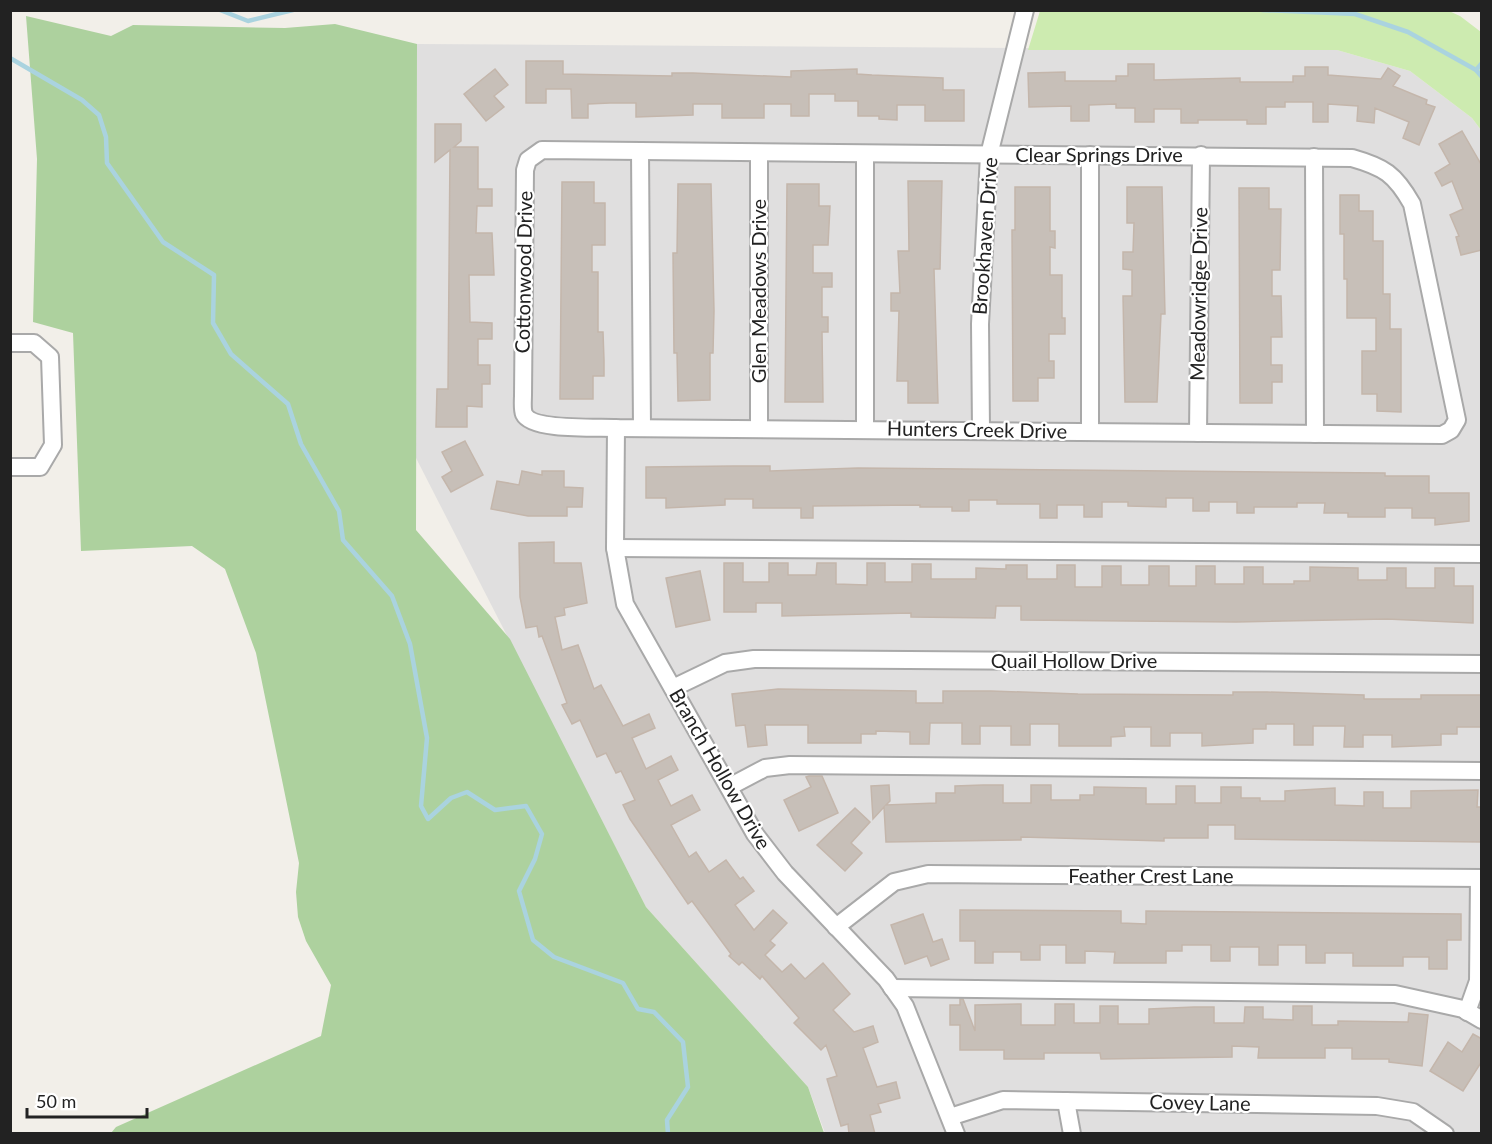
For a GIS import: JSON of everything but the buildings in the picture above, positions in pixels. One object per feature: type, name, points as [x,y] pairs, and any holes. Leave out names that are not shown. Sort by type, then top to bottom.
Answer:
[{"type":"street","name":"Brookhaven Drive","points":[[981,430],[980,324],[989,155],[1024,10]]},
{"type":"street","name":"Clear Springs Drive","points":[[535,153],[542,150],[1314,156],[1352,158],[1380,166],[1399,182],[1412,204],[1457,411],[1457,420],[1451,429]]},
{"type":"street","points":[[640,151],[642,428]]},
{"type":"street","name":"Cottonwood Drive","points":[[523,395],[525,170],[528,160],[535,153]]},
{"type":"street","name":"Glen Meadows Drive","points":[[759,153],[759,429]]},
{"type":"street","points":[[865,154],[865,429]]},
{"type":"street","points":[[1090,155],[1090,432]]},
{"type":"street","name":"Meadowridge Drive","points":[[1198,433],[1201,155]]},
{"type":"street","points":[[1314,156],[1315,434]]},
{"type":"street","points":[[10,343],[34,343],[50,357],[53,445],[39,467],[10,467]]},
{"type":"street","name":"Hunters Creek Drive","points":[[523,395],[524,413],[529,420],[545,425],[616,428],[1442,435],[1451,429]]},
{"type":"street","name":"Branch Hollow Drive","points":[[616,428],[615,548],[625,604],[754,834],[785,873],[892,988],[904,1006],[956,1134]]},
{"type":"street","points":[[615,548],[1482,554]]},
{"type":"street","name":"Quail Hollow Drive","points":[[673,688],[725,663],[754,659],[1482,664]]},
{"type":"street","points":[[729,787],[765,768],[790,765],[1482,771]]},
{"type":"street","name":"Feather Crest Lane","points":[[837,927],[894,882],[928,874],[1480,878]]},
{"type":"street","points":[[892,988],[1395,994],[1423,998],[1474,1016],[1478,981],[1480,878]]},
{"type":"street","name":"Covey Lane","points":[[950,1117],[1003,1100],[1377,1106],[1413,1112],[1445,1134]]},
{"type":"street","points":[[1066,1101],[1072,1134]]},
{"type":"shaded area","points":[[417,44],[1337,50],[1410,71],[1472,118],[1481,130],[1481,1133],[825,1133],[808,1087],[646,907],[416,458]]},
{"type":"green space","points":[[1040,11],[1449,11],[1460,16],[1481,32],[1481,130],[1472,118],[1410,71],[1337,50],[1028,50]]},
{"type":"green space","points":[[26,16],[111,36],[133,25],[285,28],[335,24],[417,44],[416,530],[510,639],[646,907],[808,1087],[824,1133],[111,1133],[116,1127],[321,1036],[331,985],[306,941],[298,917],[296,892],[299,863],[256,653],[225,569],[192,546],[81,551],[73,333],[33,322],[37,159]]},
{"type":"waterway","points":[[220,10],[248,21],[293,10]]},
{"type":"waterway","points":[[1262,10],[1355,14],[1408,32],[1476,70],[1482,77]]},
{"type":"waterway","points":[[10,58],[82,100],[99,115],[106,137],[107,163],[163,242],[214,275],[213,323],[231,354],[288,404],[301,444],[339,511],[343,540],[392,596],[410,644],[427,738],[421,806],[428,819],[451,798],[467,792],[495,810],[526,806],[542,834],[535,859],[519,891],[533,940],[554,957],[623,983],[638,1009],[654,1012],[683,1042],[688,1087],[667,1120],[668,1134]]},
{"type":"waterway","points":[[1476,70],[1482,63]]}]
